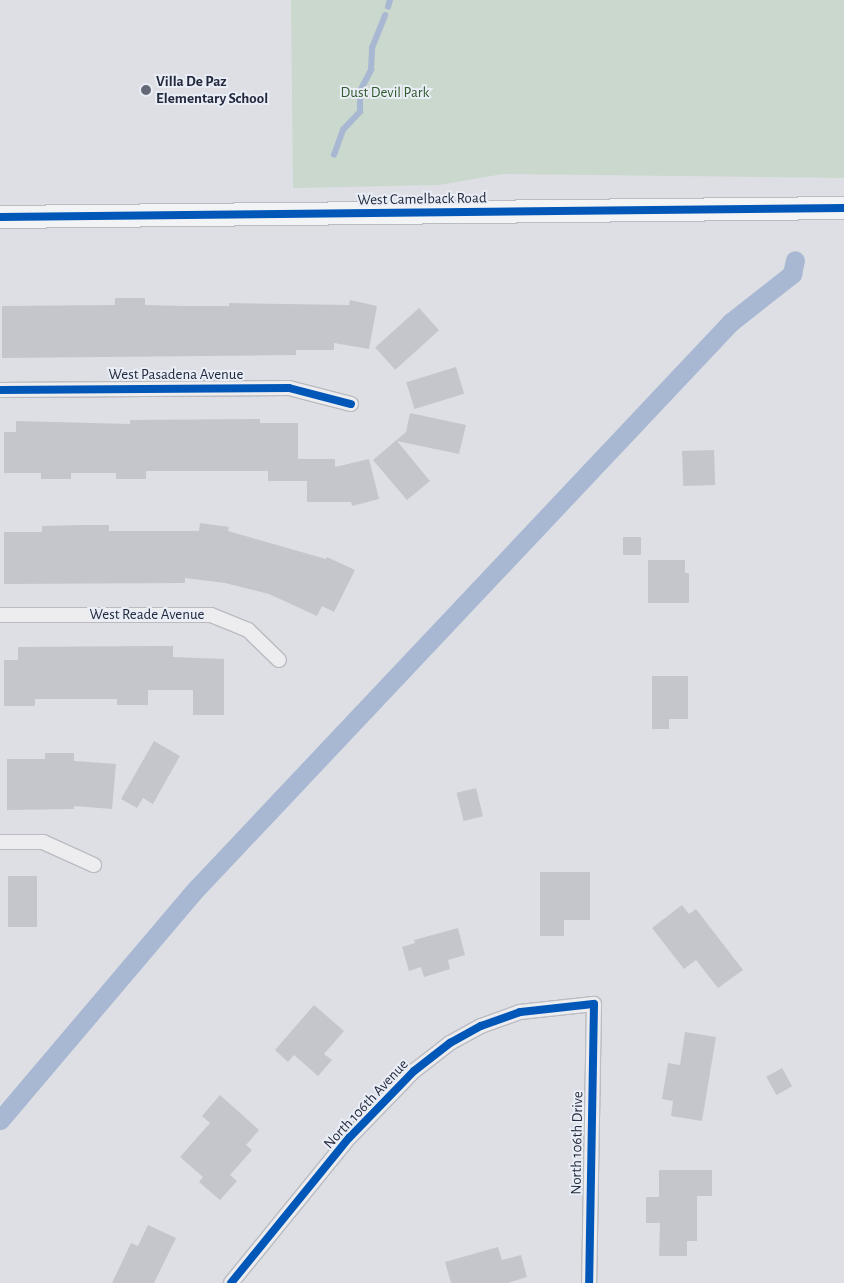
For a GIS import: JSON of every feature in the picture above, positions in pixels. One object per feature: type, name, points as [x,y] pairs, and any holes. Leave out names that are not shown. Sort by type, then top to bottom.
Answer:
[{"type":"main road","name":"West Camelback Road","points":[[0,217],[844,208]]},
{"type":"street","name":"West Pasadena Avenue","points":[[0,390],[289,388],[351,404]]},
{"type":"street","name":"West Reade Avenue","points":[[0,615],[211,615],[248,630],[279,660]]},
{"type":"street","points":[[0,842],[43,842],[94,865]]},
{"type":"street","name":"North 106th Avenue","points":[[231,1283],[350,1138],[414,1071],[450,1043],[481,1026],[520,1012],[594,1004]]},
{"type":"street","name":"North 106th Drive","points":[[589,1283],[594,1004]]},
{"type":"green space","name":"Dust Devil Park","points":[[291,0],[844,0],[844,178],[503,174],[439,185],[293,188]]},
{"type":"building","points":[[115,298],[145,298],[145,305],[229,306],[229,303],[349,305],[350,300],[377,306],[369,349],[334,343],[334,350],[296,350],[296,355],[2,358],[2,306],[115,305]]},
{"type":"building","points":[[419,308],[439,330],[395,370],[375,347]]},
{"type":"building","points":[[456,367],[464,394],[414,409],[406,382]]},
{"type":"building","points":[[410,413],[466,425],[459,454],[397,441],[430,481],[407,500],[373,460],[406,432]]},
{"type":"building","points":[[260,419],[260,423],[298,423],[298,459],[335,459],[335,467],[369,459],[379,499],[352,506],[351,502],[307,502],[307,481],[268,481],[268,471],[146,471],[146,479],[116,479],[116,473],[71,473],[71,479],[41,479],[41,473],[4,473],[4,432],[16,432],[16,421],[130,424],[130,420]]},
{"type":"building","points":[[714,450],[715,485],[683,486],[682,451]]},
{"type":"building","points":[[200,523],[229,527],[228,531],[326,559],[327,557],[355,570],[334,612],[322,606],[317,616],[269,594],[225,583],[185,578],[185,583],[4,584],[4,532],[42,532],[42,526],[79,525],[109,525],[109,531],[199,531]]},
{"type":"building","points":[[623,537],[641,537],[641,555],[623,555]]},
{"type":"building","points":[[648,560],[685,560],[685,573],[689,573],[689,603],[648,603]]},
{"type":"building","points":[[173,646],[173,657],[224,659],[224,715],[193,715],[193,690],[148,690],[148,705],[117,705],[117,699],[35,699],[35,706],[4,706],[4,660],[18,660],[18,647]]},
{"type":"building","points":[[652,676],[688,676],[688,719],[669,719],[669,729],[652,729]]},
{"type":"building","points":[[154,741],[180,756],[153,804],[143,798],[137,808],[121,799]]},
{"type":"building","points":[[45,753],[74,753],[74,761],[116,764],[112,809],[74,806],[74,809],[7,810],[7,759],[45,759]]},
{"type":"building","points":[[476,788],[483,816],[464,821],[457,793]]},
{"type":"building","points":[[540,872],[590,872],[590,920],[564,920],[564,936],[540,936]]},
{"type":"building","points":[[8,876],[37,876],[37,927],[8,927]]},
{"type":"building","points":[[682,905],[689,914],[696,909],[743,970],[718,988],[696,960],[684,969],[652,928]]},
{"type":"building","points":[[458,928],[465,955],[448,960],[450,969],[424,977],[421,967],[409,971],[402,947],[415,943],[414,940]]},
{"type":"building","points":[[314,1005],[344,1031],[324,1054],[332,1060],[318,1076],[294,1055],[288,1062],[275,1050]]},
{"type":"building","points":[[685,1032],[716,1037],[702,1121],[671,1116],[673,1101],[662,1099],[668,1063],[680,1065]]},
{"type":"building","points":[[782,1068],[792,1086],[776,1095],[766,1077]]},
{"type":"building","points":[[220,1095],[259,1130],[246,1145],[252,1150],[230,1175],[237,1181],[220,1200],[199,1182],[203,1177],[180,1157],[210,1123],[202,1116]]},
{"type":"building","points":[[659,1170],[712,1170],[712,1196],[697,1196],[697,1241],[687,1241],[687,1256],[659,1256],[660,1223],[646,1223],[646,1197],[659,1197]]},
{"type":"building","points":[[148,1225],[176,1238],[154,1283],[112,1283],[131,1243],[138,1246]]},
{"type":"building","points":[[498,1247],[502,1260],[521,1255],[527,1277],[508,1283],[451,1283],[445,1262]]},
{"type":"waterway","points":[[388,7],[390,0]]},
{"type":"waterway","points":[[334,155],[343,130],[360,112],[360,91],[371,70],[372,48],[385,16]]},
{"type":"waterway","points":[[0,1120],[197,888],[731,322],[792,274],[795,260]]},
{"type":"cycle path","points":[[0,217],[844,208]]},
{"type":"cycle path","points":[[0,390],[289,388],[351,404]]},
{"type":"cycle path","points":[[231,1283],[349,1138],[414,1071],[450,1043],[481,1026],[520,1012],[594,1004],[589,1283]]},
{"type":"place","name":"Villa De Paz Elementary School","points":[[146,90]]}]
